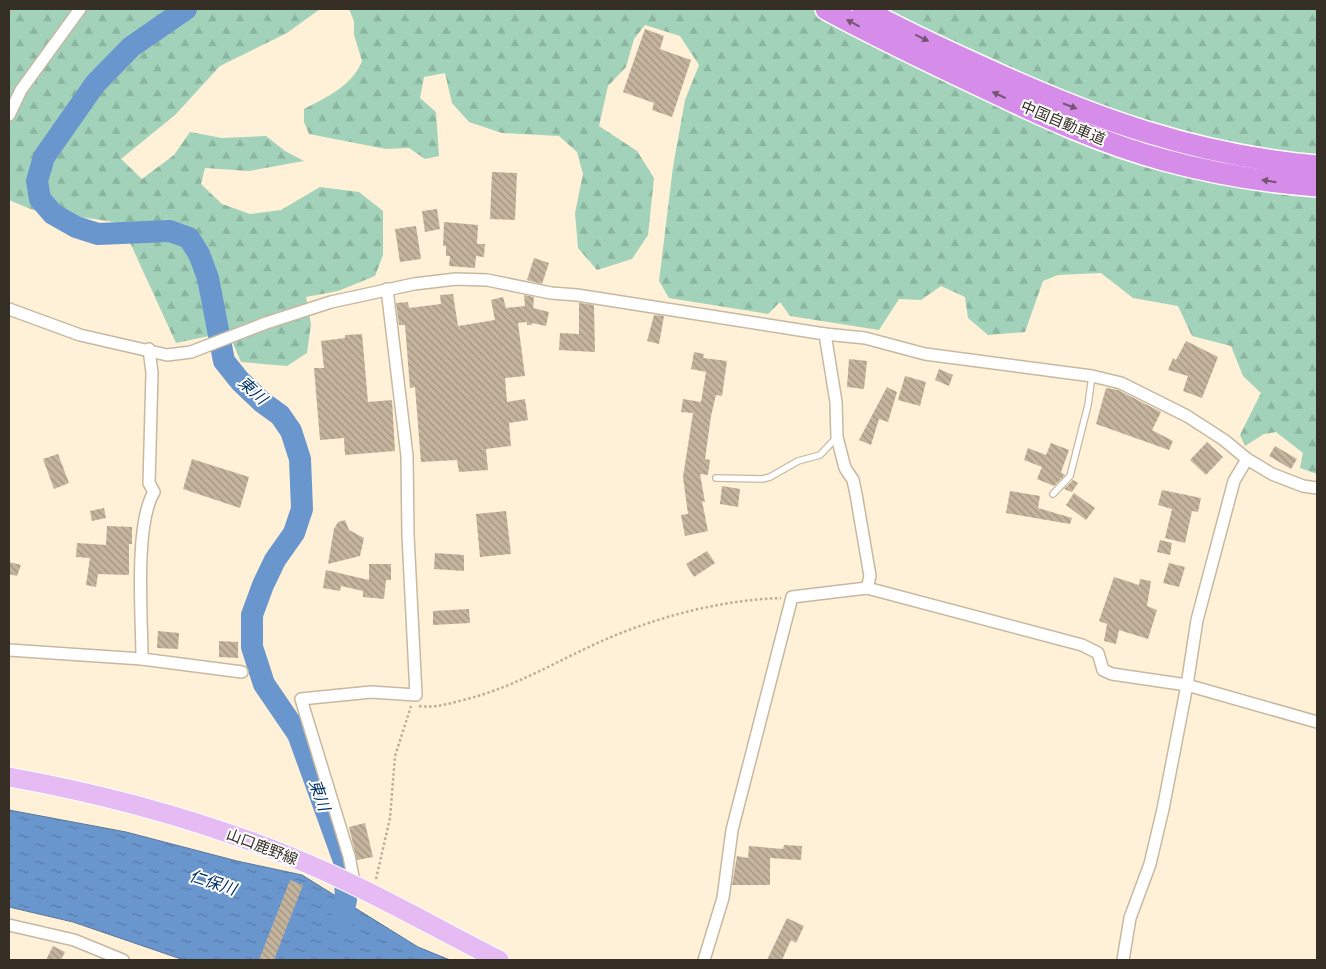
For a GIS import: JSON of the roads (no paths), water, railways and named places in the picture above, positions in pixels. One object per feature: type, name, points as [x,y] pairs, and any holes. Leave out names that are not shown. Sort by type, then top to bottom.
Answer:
[{"type":"highway","name":"中国自動車道","points":[[826,9],[1029,109],[1106,141],[1162,160],[1217,173],[1277,183],[1317,186]]},
{"type":"highway","name":"中国自動車道","points":[[863,9],[1045,96],[1111,122],[1220,152],[1317,166]]},
{"type":"main road","name":"山口鹿野線","points":[[9,777],[103,797],[216,830],[289,856],[354,886],[499,960]]},
{"type":"street","points":[[9,115],[21,90],[80,9]]},
{"type":"street","points":[[9,309],[80,336],[149,349],[167,355],[191,352],[266,323],[331,302],[387,289],[456,279],[487,280],[551,294],[577,294],[825,334],[866,338],[925,354],[1092,376],[1122,384],[1187,416],[1224,440],[1247,459],[1272,474],[1303,486],[1317,488]]},
{"type":"street","points":[[354,886],[349,856],[301,699],[370,692],[416,695],[407,456],[387,289]]},
{"type":"street","points":[[825,334],[836,402],[837,437],[845,468],[852,480],[856,494],[870,576],[868,588]]},
{"type":"street","points":[[142,660],[142,545],[148,502],[154,492],[149,483],[152,373],[149,349]]},
{"type":"street","points":[[1123,960],[1130,918],[1150,864],[1163,809],[1187,685],[1197,620],[1234,481],[1247,459]]},
{"type":"street","points":[[704,960],[723,898],[732,830],[792,597],[868,588],[1082,645],[1098,653],[1103,670],[1112,674],[1187,685],[1317,722]]},
{"type":"street","points":[[9,650],[142,660],[242,672]]},
{"type":"street","points":[[9,925],[74,940],[117,959]]},
{"type":"lane","points":[[1053,494],[1070,476],[1088,405],[1092,376]]},
{"type":"lane","points":[[716,478],[762,479],[770,477],[798,461],[820,455],[837,437]]},
{"type":"water","name":"仁保川","points":[[9,810],[126,832],[237,861],[302,875],[418,947],[450,960],[184,960],[73,922],[9,907]]},
{"type":"waterway","name":"東川","points":[[186,9],[131,47],[95,84],[44,157],[37,181],[40,199],[53,214],[76,227],[98,234],[170,231],[189,238],[199,254],[208,278],[224,361],[240,381],[262,402],[280,415],[291,431],[300,459],[302,509],[294,533],[275,560],[252,615],[252,647],[264,684],[298,734],[344,861],[346,900],[341,923]]}]
